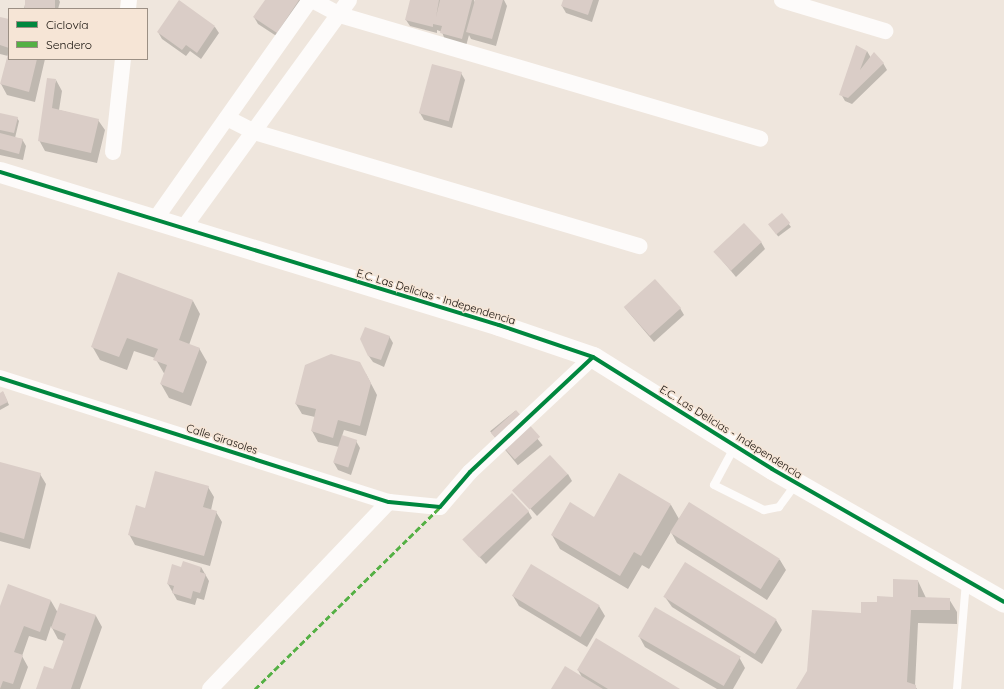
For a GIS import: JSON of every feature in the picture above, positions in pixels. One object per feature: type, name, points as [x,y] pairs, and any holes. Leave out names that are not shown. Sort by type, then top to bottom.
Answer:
[{"type":"street","points":[[154,221],[311,0],[340,15],[760,139]]},
{"type":"street","points":[[182,230],[350,0]]},
{"type":"street","points":[[782,0],[885,31]]},
{"type":"street","points":[[113,152],[122,60]]},
{"type":"street","points":[[227,118],[254,132],[640,246]]},
{"type":"street","name":"E.C. Las Delicias - Independencia","points":[[0,172],[182,230],[499,325],[593,357],[797,483],[1004,602]]},
{"type":"street","name":"Calle Girasoles","points":[[0,378],[389,502],[440,507],[470,472],[593,357]]},
{"type":"street","points":[[210,689],[389,502]]},
{"type":"lane","points":[[735,446],[714,484],[764,510],[779,507],[797,483]]},
{"type":"lane","points":[[957,689],[966,580]]},
{"type":"building","points":[[25,0],[55,0],[55,8],[25,8]]},
{"type":"building","points":[[179,0],[215,26],[197,53],[186,45],[182,50],[157,32]]},
{"type":"building","points":[[265,0],[299,0],[277,33],[253,17]]},
{"type":"building","points":[[410,0],[439,0],[436,17],[440,0],[472,0],[462,39],[440,33],[442,26],[433,24],[433,27],[405,20]]},
{"type":"building","points":[[475,0],[503,0],[492,39],[466,32]]},
{"type":"building","points":[[563,0],[593,0],[588,15],[561,6]]},
{"type":"building","points":[[0,17],[8,19],[8,48],[0,45]]},
{"type":"building","points":[[856,45],[867,51],[860,70],[874,52],[884,63],[848,98],[839,95]]},
{"type":"building","points":[[8,54],[8,60],[37,60],[29,92],[0,84]]},
{"type":"building","points":[[432,64],[462,72],[449,121],[419,113]]},
{"type":"building","points":[[47,78],[56,79],[52,108],[99,119],[91,153],[38,141]]},
{"type":"building","points":[[0,113],[18,117],[14,133],[0,130]]},
{"type":"building","points":[[0,133],[23,139],[19,154],[0,149]]},
{"type":"building","points":[[782,213],[790,223],[776,234],[768,224]]},
{"type":"building","points":[[744,223],[762,242],[731,271],[713,252]]},
{"type":"building","points":[[118,272],[193,300],[179,340],[200,348],[183,393],[160,384],[167,365],[153,360],[158,349],[127,338],[119,357],[91,347]]},
{"type":"building","points":[[655,279],[681,308],[650,336],[624,307]]},
{"type":"building","points":[[365,327],[390,336],[381,360],[368,356],[360,339]]},
{"type":"building","points":[[331,354],[360,362],[371,383],[360,426],[338,420],[333,438],[311,431],[316,409],[295,404],[305,365]]},
{"type":"building","points":[[3,391],[8,402],[0,406],[0,393]]},
{"type":"building","points":[[516,410],[540,437],[515,460],[491,433]]},
{"type":"building","points":[[342,435],[357,440],[348,468],[333,463]]},
{"type":"building","points":[[550,455],[568,474],[530,509],[512,490]]},
{"type":"building","points":[[0,462],[41,473],[24,539],[0,532]]},
{"type":"building","points":[[155,471],[209,486],[203,507],[217,511],[204,556],[128,535],[136,505],[145,508]]},
{"type":"building","points":[[619,473],[671,504],[641,556],[634,552],[620,576],[551,535],[570,502],[594,517]]},
{"type":"building","points":[[512,493],[529,511],[479,558],[462,539]]},
{"type":"building","points":[[689,502],[780,559],[761,589],[670,533]]},
{"type":"building","points":[[183,561],[201,567],[200,572],[206,574],[200,593],[193,591],[191,599],[172,593],[174,586],[167,584],[172,564],[181,567]]},
{"type":"building","points":[[685,562],[777,619],[755,654],[663,597]]},
{"type":"building","points":[[531,564],[600,605],[581,637],[512,596]]},
{"type":"building","points":[[893,579],[918,580],[918,597],[950,598],[950,610],[911,610],[907,682],[916,685],[916,689],[796,689],[807,671],[812,610],[861,613],[861,602],[877,602],[877,596],[893,597]]},
{"type":"building","points":[[8,584],[51,600],[40,632],[24,626],[14,652],[23,655],[13,684],[3,681],[0,689],[0,606]]},
{"type":"building","points":[[60,603],[96,615],[71,689],[36,689],[44,666],[53,669],[66,634],[51,628]]},
{"type":"building","points":[[655,607],[741,656],[724,686],[638,636]]},
{"type":"building","points":[[596,638],[680,689],[608,689],[577,670]]},
{"type":"building","points":[[565,666],[603,689],[551,689]]},
{"type":"marked path","points":[[255,689],[440,507]]},
{"type":"cycle path","points":[[0,172],[499,325],[593,357],[772,469],[1004,602]]},
{"type":"cycle path","points":[[0,378],[389,502],[440,507],[470,472],[593,357]]}]
